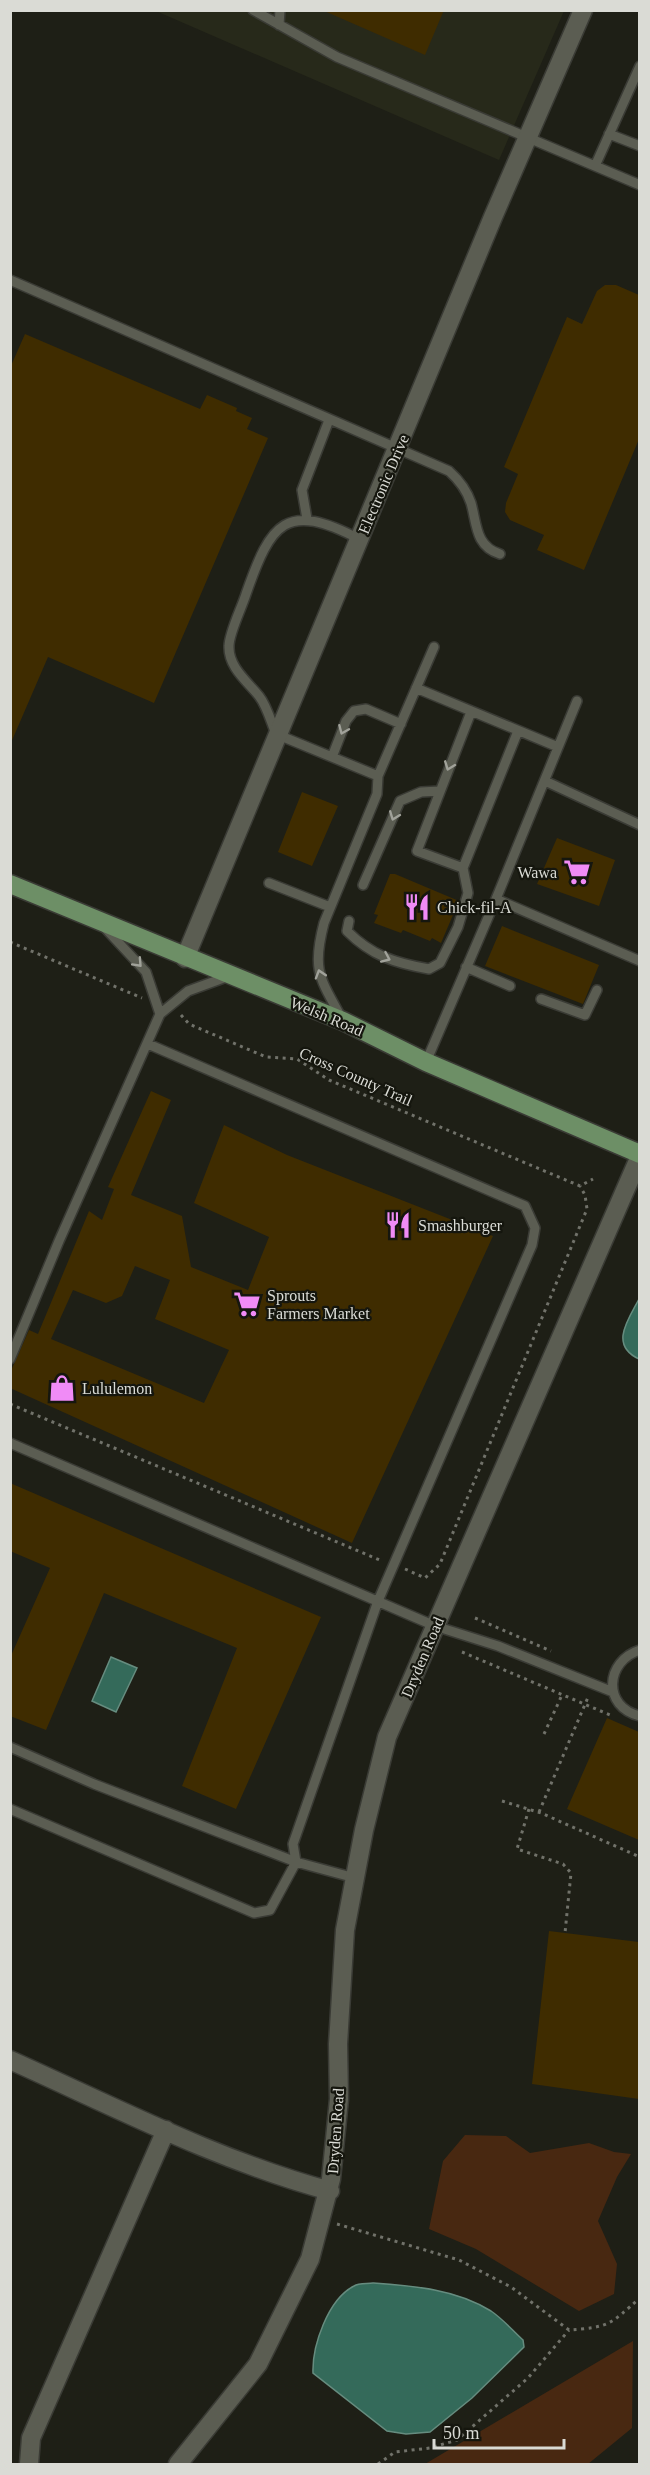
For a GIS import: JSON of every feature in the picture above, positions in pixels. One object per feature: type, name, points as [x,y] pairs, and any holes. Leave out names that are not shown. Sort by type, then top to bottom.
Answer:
[{"type":"main road","name":"Welsh Road","points":[[10,884],[185,958],[343,1021],[426,1062],[639,1155]]},
{"type":"street","name":"Electronic Drive","points":[[185,958],[276,734],[583,10]]},
{"type":"street","name":"Dryden Road","points":[[178,2464],[258,2364],[310,2259],[330,2191],[339,2099],[338,2043],[345,1930],[387,1737],[639,1155]]},
{"type":"street","points":[[10,2060],[166,2130],[288,2180],[330,2191]]},
{"type":"street","points":[[29,2464],[32,2438],[166,2130]]},
{"type":"lane","points":[[253,10],[337,57],[639,185]]},
{"type":"lane","points":[[279,25],[280,10]]},
{"type":"lane","points":[[595,166],[639,66]]},
{"type":"lane","points":[[609,134],[639,146]]},
{"type":"lane","points":[[10,280],[397,450],[439,466],[456,478],[470,502],[478,534],[491,551],[500,554]]},
{"type":"lane","points":[[307,519],[302,490],[329,420]]},
{"type":"lane","points":[[359,539],[334,526],[307,519],[287,522],[268,540],[228,646],[239,676],[260,698],[276,734],[378,776]]},
{"type":"lane","points":[[343,1021],[320,979],[317,964],[318,945],[330,907],[377,794],[378,776],[434,647]]},
{"type":"lane","points":[[416,688],[558,747]]},
{"type":"lane","points":[[426,1062],[577,701]]},
{"type":"lane","points":[[332,757],[346,721],[354,711],[366,710],[401,724]]},
{"type":"lane","points":[[463,868],[417,851],[471,712]]},
{"type":"lane","points":[[349,921],[347,931],[364,948],[399,963],[429,969],[440,963],[458,927],[468,893],[463,868],[518,731]]},
{"type":"lane","points":[[545,781],[639,825]]},
{"type":"lane","points":[[363,885],[400,801],[421,792],[440,791]]},
{"type":"lane","points":[[269,883],[330,907]]},
{"type":"lane","points":[[496,899],[639,961]]},
{"type":"lane","points":[[99,922],[146,972],[162,1009]]},
{"type":"lane","points":[[466,967],[510,986]]},
{"type":"lane","points":[[10,1359],[59,1240],[162,1009],[188,991],[230,975]]},
{"type":"lane","points":[[541,999],[585,1015],[597,990]]},
{"type":"lane","points":[[10,1809],[254,1913],[270,1910],[296,1862],[293,1844],[378,1601],[532,1245],[535,1228],[525,1206],[148,1044]]},
{"type":"lane","points":[[10,1443],[435,1626],[498,1646],[613,1692],[626,1710],[639,1716]]},
{"type":"lane","points":[[613,1692],[614,1671],[628,1654],[639,1650]]},
{"type":"lane","points":[[10,1747],[94,1784],[296,1862],[355,1878]]},
{"type":"path","name":"Cross County Trail","points":[[10,942],[162,1009],[181,1015],[189,1024],[266,1057],[297,1059],[329,1080],[580,1185]]},
{"type":"path","points":[[393,1565],[425,1578],[440,1564],[586,1209],[585,1195],[580,1185],[593,1179]]},
{"type":"path","points":[[10,1404],[369,1557]]},
{"type":"path","points":[[475,1618],[554,1652]]},
{"type":"path","points":[[462,1653],[618,1718]]},
{"type":"path","points":[[539,1812],[594,1684]]},
{"type":"path","points":[[544,1734],[562,1694]]},
{"type":"path","points":[[502,1801],[539,1812],[639,1857]]},
{"type":"path","points":[[529,1809],[517,1849],[563,1864],[571,1873],[566,1933]]},
{"type":"path","points":[[334,2223],[459,2260],[511,2287],[568,2330],[602,2327],[614,2320],[639,2298]]},
{"type":"path","points":[[378,2464],[395,2452],[430,2448],[457,2440],[528,2378],[568,2330]]},
{"type":"shaded area","points":[[156,11],[564,11],[499,160]]},
{"type":"shaded area","points":[[465,2135],[506,2136],[530,2153],[589,2143],[614,2152],[631,2154],[617,2177],[598,2221],[617,2264],[614,2294],[579,2311],[476,2249],[429,2229],[443,2161]]},
{"type":"shaded area","points":[[633,2341],[632,2428],[588,2464],[425,2464]]},
{"type":"water","points":[[639,1299],[640,1359],[630,1353],[623,1339],[626,1324]]},
{"type":"water","points":[[111,1657],[137,1668],[116,1712],[92,1701]]},
{"type":"water","points":[[373,2283],[434,2290],[464,2298],[491,2311],[504,2321],[523,2340],[524,2347],[472,2398],[430,2432],[406,2434],[387,2431],[313,2373],[315,2350],[323,2324],[336,2301],[354,2286]]},
{"type":"building","points":[[322,10],[444,10],[425,55]]},
{"type":"building","points":[[605,285],[616,285],[639,295],[639,439],[584,570],[537,550],[544,535],[510,520],[505,512],[506,503],[518,474],[504,467],[567,317],[582,324],[597,291]]},
{"type":"building","points":[[25,334],[200,409],[207,395],[237,408],[236,411],[252,418],[247,429],[268,438],[154,703],[48,657],[10,745],[10,368]]},
{"type":"building","points":[[302,792],[338,806],[312,866],[278,852]]},
{"type":"building","points":[[557,838],[615,860],[599,906],[537,884]]},
{"type":"building","name":"Chick-fil-A","points":[[390,874],[395,874],[459,901],[441,943],[432,938],[430,941],[403,930],[401,933],[374,923],[378,915],[374,914]]},
{"type":"building","points":[[502,926],[599,965],[583,1004],[485,966]]},
{"type":"building","points":[[151,1091],[171,1100],[131,1195],[182,1216],[191,1267],[248,1290],[269,1237],[194,1203],[224,1125],[287,1155],[493,1236],[352,1543],[10,1388],[10,1373],[29,1330],[38,1334],[89,1211],[102,1220],[114,1189],[108,1187]],"holes":[[[135,1266],[170,1280],[155,1319],[229,1350],[204,1403],[51,1339],[73,1290],[106,1303],[122,1296]]]},
{"type":"building","points":[[10,1483],[321,1617],[236,1809],[182,1786],[237,1648],[104,1593],[46,1730],[10,1716],[10,1658],[50,1568],[10,1551]]},
{"type":"building","points":[[607,1718],[639,1732],[639,1840],[567,1809]]},
{"type":"building","points":[[549,1931],[639,1942],[639,2099],[532,2084]]},
{"type":"place","name":"Wawa","points":[[577,872]]},
{"type":"place","name":"Chick-fil-A","points":[[417,907]]},
{"type":"place","name":"Smashburger","points":[[398,1225]]},
{"type":"place","name":"Sprouts Farmers Market","points":[[247,1304]]},
{"type":"place","name":"Lululemon","points":[[62,1388]]}]
